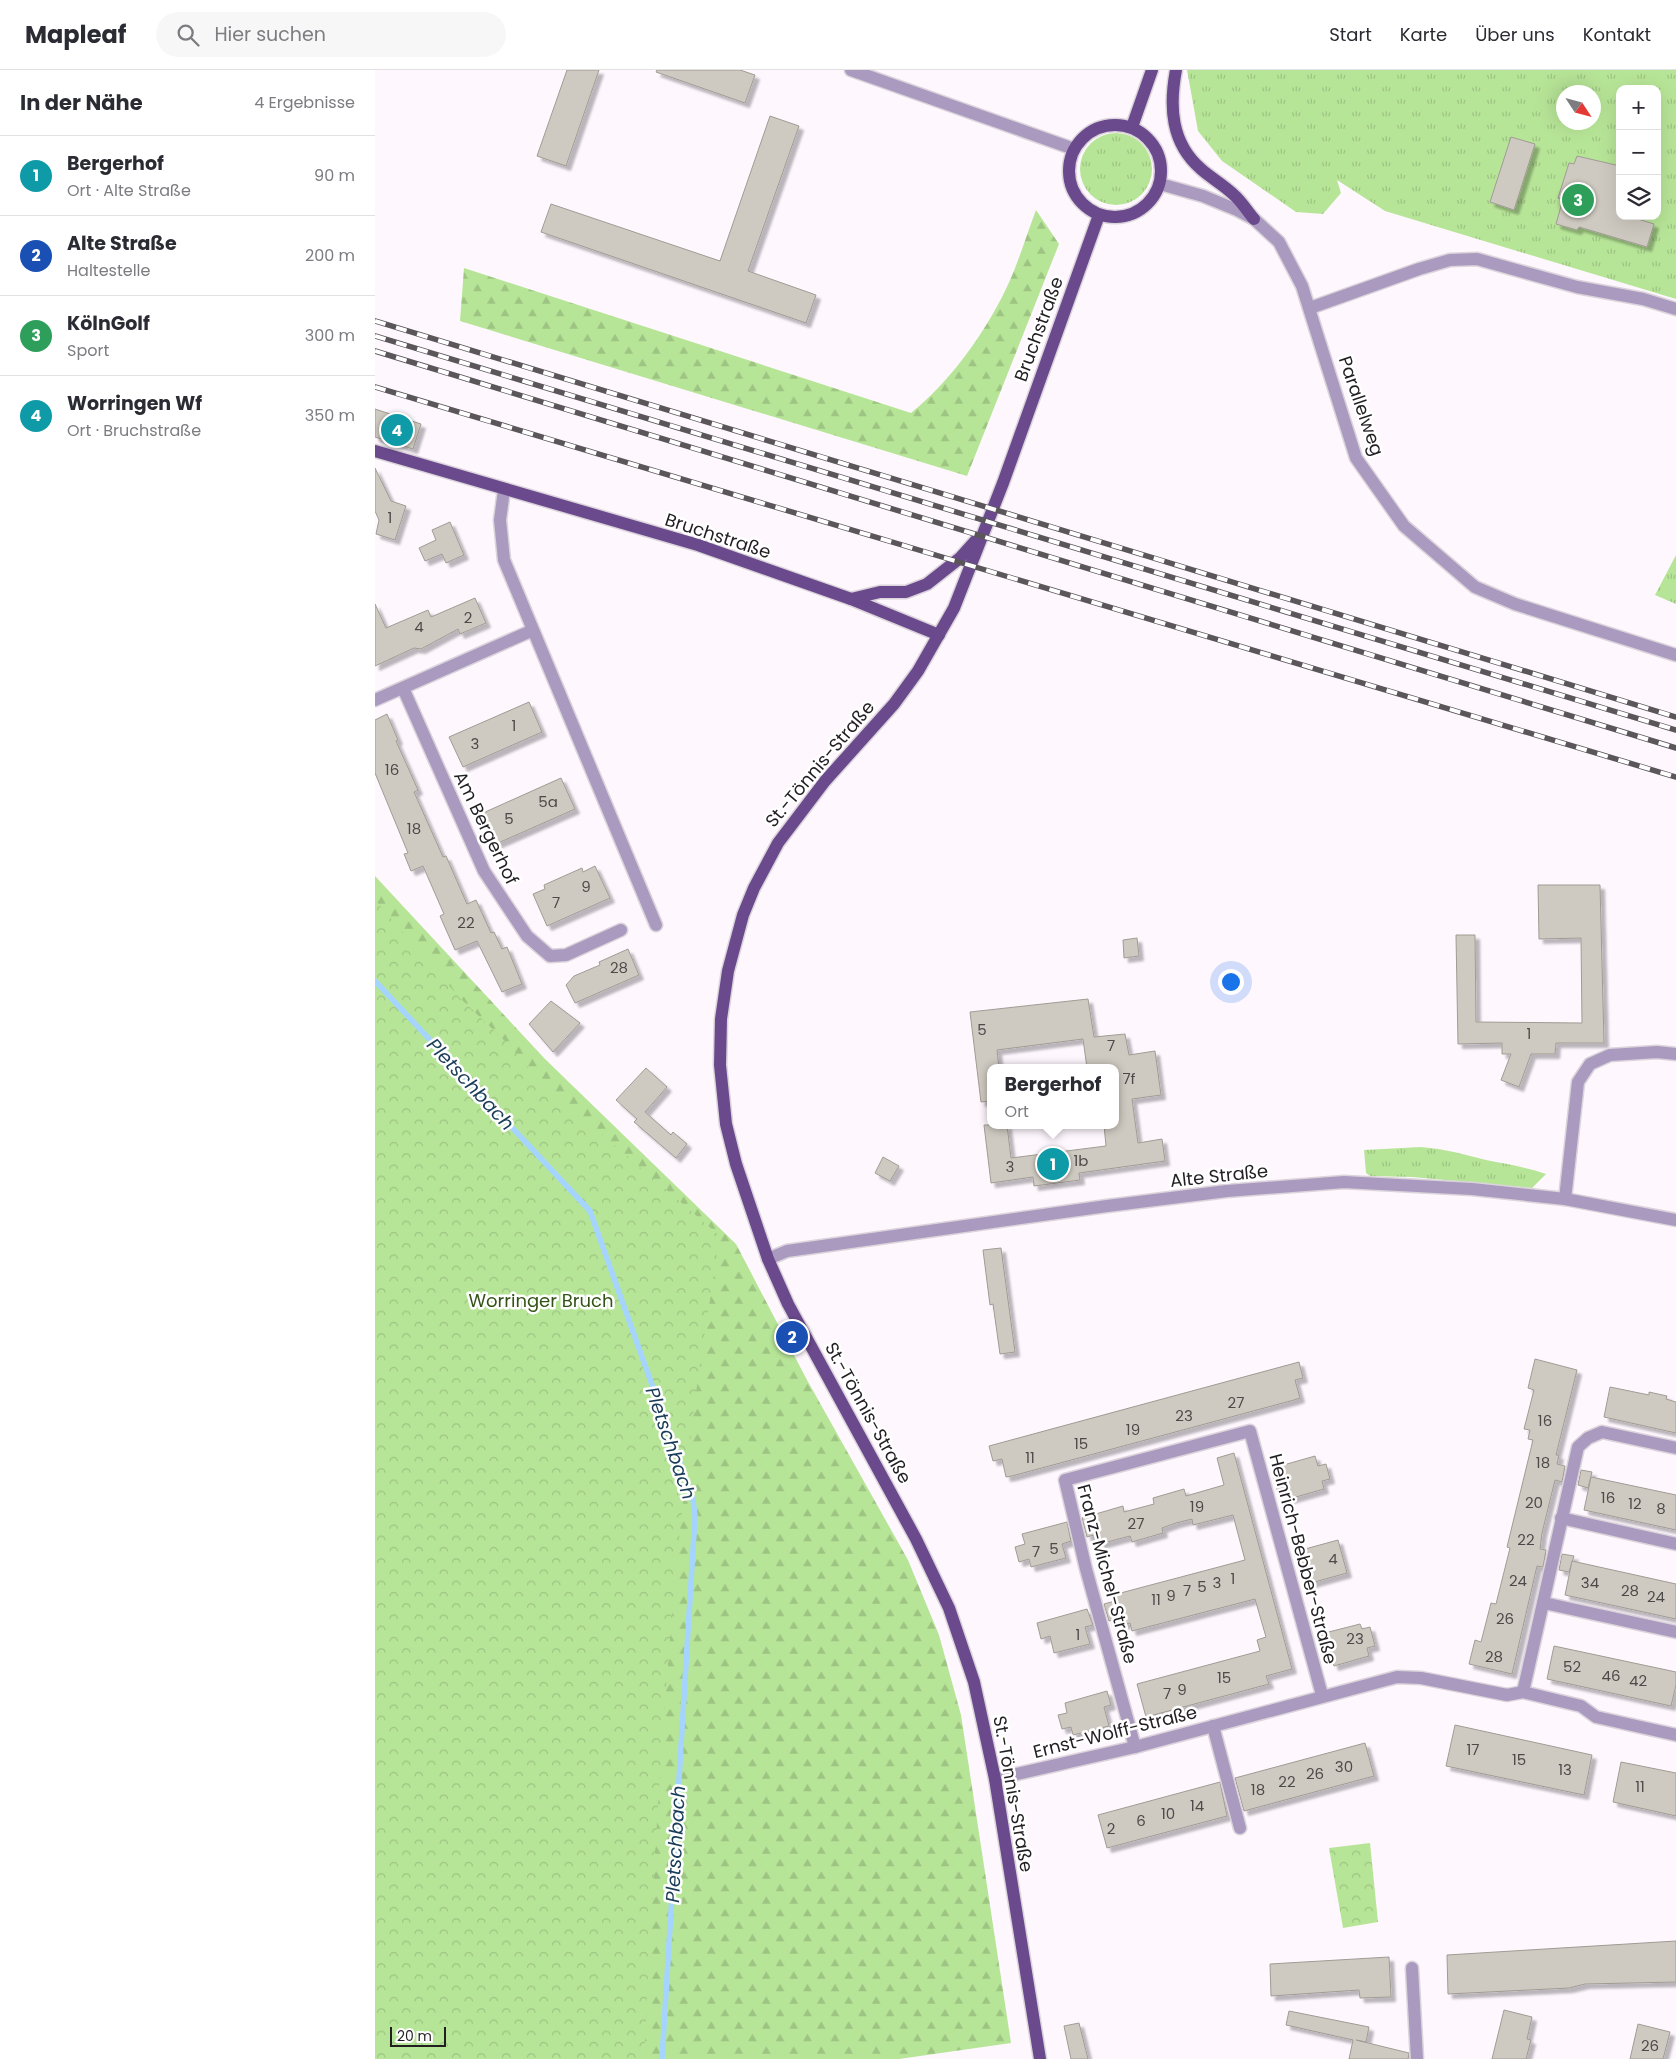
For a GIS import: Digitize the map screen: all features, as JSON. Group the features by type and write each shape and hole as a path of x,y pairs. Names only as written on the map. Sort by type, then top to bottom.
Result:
{"main road":[{"path":"1132,127 1152,70"},
{"path":"1176,70 1172,91 1173,123 1182,146 1200,168 1235,195 1253,219"},
{"path":"1116,124 1132,127 1147,136 1157,150 1162,166 1160,184 1154,198 1143,209 1129,216 1114,218 1099,215 1085,207 1075,195 1069,180 1069,164 1074,148 1085,135 1099,127 1116,124"},
{"name":"Bruchstraße","path":"984,533 1099,215"},
{"name":"Bruchstraße","path":"375,451 698,545 851,600 939,635"},
{"path":"851,600 880,592 906,592 927,584 960,558 984,533"},
{"path":"939,635 954,608 984,533"},
{"name":"St.-Tönnis-Straße","path":"939,635 918,671 893,704 825,781 778,843 753,888 736,940 721,1019 720,1064 723,1108 736,1164 768,1259 788,1304 917,1539 949,1608 974,1682 995,1779 1040,2059"}],"street":[{"path":"851,70 1074,148"},
{"name":"Parallelweg","path":"1160,184 1218,202 1253,219 1279,242 1302,286 1310,308 1356,458 1404,526 1475,587 1515,604 1676,655"},
{"path":"1310,308 1419,269 1450,260 1477,259 1577,287 1643,299 1676,309"},
{"path":"504,490 500,520 504,560 531,631 657,925"},
{"path":"375,700 531,631"},
{"name":"Am Bergerhof","path":"403,688 484,871 527,936 550,956 566,955 621,930"},
{"path":"1565,1199 1578,1082 1590,1064 1610,1055 1657,1052 1676,1054"},
{"name":"Alte Straße","path":"768,1259 787,1251 1107,1206 1227,1192 1345,1182 1462,1189 1565,1199 1676,1220"},
{"name":"Heinrich-Bebber-Straße","path":"1250,1431 1322,1695"},
{"name":"Franz-Michel-Straße","path":"1135,1747 1065,1480 1250,1431"},
{"path":"1523,1692 1578,1447 1588,1438 1602,1432 1676,1448"},
{"path":"1561,1518 1676,1544"},
{"path":"1544,1603 1676,1632"},
{"name":"Ernst-Wolff-Straße","path":"995,1779 1135,1747 1322,1695 1397,1677 1421,1678 1507,1695 1523,1692 1581,1706 1596,1717 1676,1735"},
{"name":"Ernst-Wolff-Straße","path":"1213,1726 1240,1828"},
{"path":"1412,1968 1417,2059"}],"green space":[{"path":"1187,70 1676,70 1676,299 1385,211 1337,180 1341,193 1323,214 1296,212 1222,161 1198,131"},
{"path":"1116,133 1136,139 1146,149 1152,169 1146,189 1136,199 1116,205 1096,199 1086,189 1080,169 1086,149 1096,139"},
{"path":"1036,210 1059,244 967,476 460,321 464,268 911,413 950,375 983,330 1011,277"},
{"path":"1676,555 1676,604 1655,595"},
{"name":"Worringer Bruch","path":"375,876 545,1059 736,1244 807,1380 908,1560 939,1635 961,1715 1011,2043 899,2059 588,2059 375,1036"},
{"name":"Worringer Bruch","path":"375,900 459,997 507,1043 539,1080 720,1236 696,1394 676,1577 657,1818 644,2059 375,2059"},
{"path":"1421,1147 1454,1152 1546,1174 1532,1188 1412,1177 1370,1176 1366,1173 1364,1150"},
{"path":"1370,1843 1378,1922 1343,1928 1329,1848"}],"building":[{"path":"567,70 599,70 566,166 537,156"},
{"path":"657,70 740,70 755,75 745,103 656,72"},
{"path":"770,116 799,126 748,271 816,295 806,323 541,232 551,204 720,261"},
{"path":"1511,137 1535,144 1514,210 1490,202"},
{"path":"1577,156 1616,165 1616,220 1641,220 1654,224 1647,247 1579,227 1577,230 1556,224 1563,199 1558,198 1569,163 1574,164"},
{"path":"375,409 421,424 413,449 375,437"},
{"path":"375,468 391,501 406,506 395,540 376,534 379,520 375,511"},
{"path":"450,522 464,555 446,563 442,554 425,561 419,548 436,540 432,530"},
{"path":"475,598 486,623 460,634 458,629 421,649 414,648 375,666 375,604 386,628 428,610 431,617"},
{"path":"529,702 542,732 463,767 449,737"},
{"path":"387,714 398,740 396,741 418,790 414,792 443,857 446,856 467,904 476,900 491,933 494,932 502,949 507,947 522,984 502,992 477,941 455,950 440,916 444,914 423,866 411,871 404,854 408,853 375,773 375,720"},
{"path":"561,778 575,809 496,844 483,813"},
{"path":"595,866 610,898 547,926 533,894 545,889 544,885 582,868 583,872"},
{"path":"1538,885 1600,885 1604,1043 1556,1043 1555,1054 1531,1054 1519,1087 1501,1080 1511,1054 1502,1054 1502,1043 1458,1044 1456,935 1475,935 1476,1022 1582,1023 1581,938 1539,939"},
{"path":"1137,938 1139,956 1124,958 1123,940"},
{"path":"628,949 639,975 575,1003 566,985 574,976 600,965 599,962"},
{"path":"1088,999 1094,1037 1125,1034 1129,1055 1155,1051 1161,1095 1132,1099 1138,1143 1162,1139 1165,1161 1079,1173 1080,1180 1034,1186 1033,1177 991,1183 984,1125 987,1125 987,1129 1007,1129 1011,1158 1106,1146 1104,1129 1119,1129 1119,1064 1086,1064 1083,1039 997,1050 999,1064 987,1064 987,1101 981,1102 970,1012"},
{"path":"551,1001 580,1023 553,1052 529,1024"},
{"path":"646,1068 667,1087 645,1112 671,1135 673,1132 687,1144 676,1158 634,1122 637,1119 616,1100"},
{"path":"883,1157 899,1166 890,1181 875,1173"},
{"path":"1001,1248 1015,1352 1000,1354 993,1304 990,1305 983,1250"},
{"path":"1535,1359 1577,1370 1556,1455 1559,1455 1557,1464 1565,1466 1562,1482 1555,1480 1542,1533 1540,1549 1546,1550 1543,1567 1537,1566 1512,1674 1469,1664 1475,1640 1481,1642 1491,1603 1496,1604 1510,1548 1507,1547 1533,1440 1528,1439 1530,1430 1524,1429 1534,1390 1528,1388"},
{"path":"1299,1362 1303,1378 1295,1380 1300,1398 1294,1400 1012,1476 1006,1477 1002,1459 993,1461 989,1446"},
{"path":"1610,1387 1649,1395 1649,1392 1667,1396 1666,1399 1676,1402 1676,1433 1604,1417"},
{"path":"1234,1453 1292,1669 1266,1676 1269,1684 1146,1717 1137,1684 1260,1651 1257,1640 1266,1637 1255,1599 1132,1631 1130,1623 1121,1625 1119,1618 1109,1621 1104,1604 1115,1601 1113,1595 1245,1560 1233,1515 1193,1525 1192,1519 1176,1523 1162,1528 1163,1533 1132,1542 1130,1536 1100,1544 1097,1534 1087,1537 1082,1518 1123,1506 1124,1512 1154,1504 1153,1498 1184,1489 1186,1496 1224,1485 1217,1458"},
{"path":"1315,1456 1318,1466 1326,1464 1330,1479 1322,1481 1324,1489 1289,1499 1286,1491 1278,1493 1274,1478 1282,1476 1280,1466"},
{"path":"1581,1470 1592,1472 1588,1488 1578,1485"},
{"path":"1591,1477 1676,1495 1676,1530 1584,1510"},
{"path":"1067,1522 1071,1541 1062,1544 1066,1558 1031,1567 1029,1559 1019,1562 1015,1547 1025,1544 1022,1534"},
{"path":"1338,1540 1347,1573 1311,1583 1306,1565 1298,1567 1294,1552"},
{"path":"1562,1554 1574,1556 1569,1572 1559,1570"},
{"path":"1572,1561 1676,1584 1676,1619 1565,1595"},
{"path":"1087,1609 1093,1625 1085,1627 1090,1644 1054,1653 1050,1636 1041,1639 1037,1623"},
{"path":"1360,1624 1362,1629 1370,1627 1375,1646 1367,1648 1369,1656 1334,1666 1329,1648 1321,1650 1317,1635"},
{"path":"1554,1646 1676,1672 1676,1685 1671,1706 1547,1679"},
{"path":"1107,1691 1111,1705 1104,1707 1109,1726 1073,1735 1071,1727 1062,1729 1058,1715 1067,1713 1065,1703"},
{"path":"1455,1725 1592,1755 1584,1795 1446,1766"},
{"path":"1365,1743 1374,1776 1244,1811 1235,1778"},
{"path":"1621,1762 1676,1773 1676,1816 1613,1802"},
{"path":"1220,1782 1227,1816 1107,1848 1098,1815"},
{"path":"1676,1941 1676,1982 1585,1984 1569,1988 1448,1994 1447,1955"},
{"path":"1389,1957 1391,1997 1360,1998 1359,1990 1271,1996 1270,1964"},
{"path":"1504,2010 1532,2017 1527,2039 1531,2040 1526,2059 1492,2059"},
{"path":"1289,2011 1369,2027 1366,2042 1356,2040 1409,2053 1408,2059 1349,2059 1353,2040 1286,2025"},
{"path":"1079,2023 1088,2059 1071,2059 1064,2026"},
{"path":"1638,2024 1670,2032 1663,2059 1630,2059"}],"waterway":[{"name":"Pletschbach","path":"375,981 590,1211 693,1500 695,1516 662,2059"}],"railway":[{"path":"375,321 1676,717"},
{"path":"375,336 1676,730"},
{"path":"375,351 1676,748"},
{"path":"375,387 1676,777"}],"place":[{"name":"KölnGolf","path":"1578,200"},
{"name":"Worringen Wf","path":"397,430"},
{"name":"Bergerhof","path":"1053,1164"},
{"name":"Alte Straße","path":"792,1337"}]}
